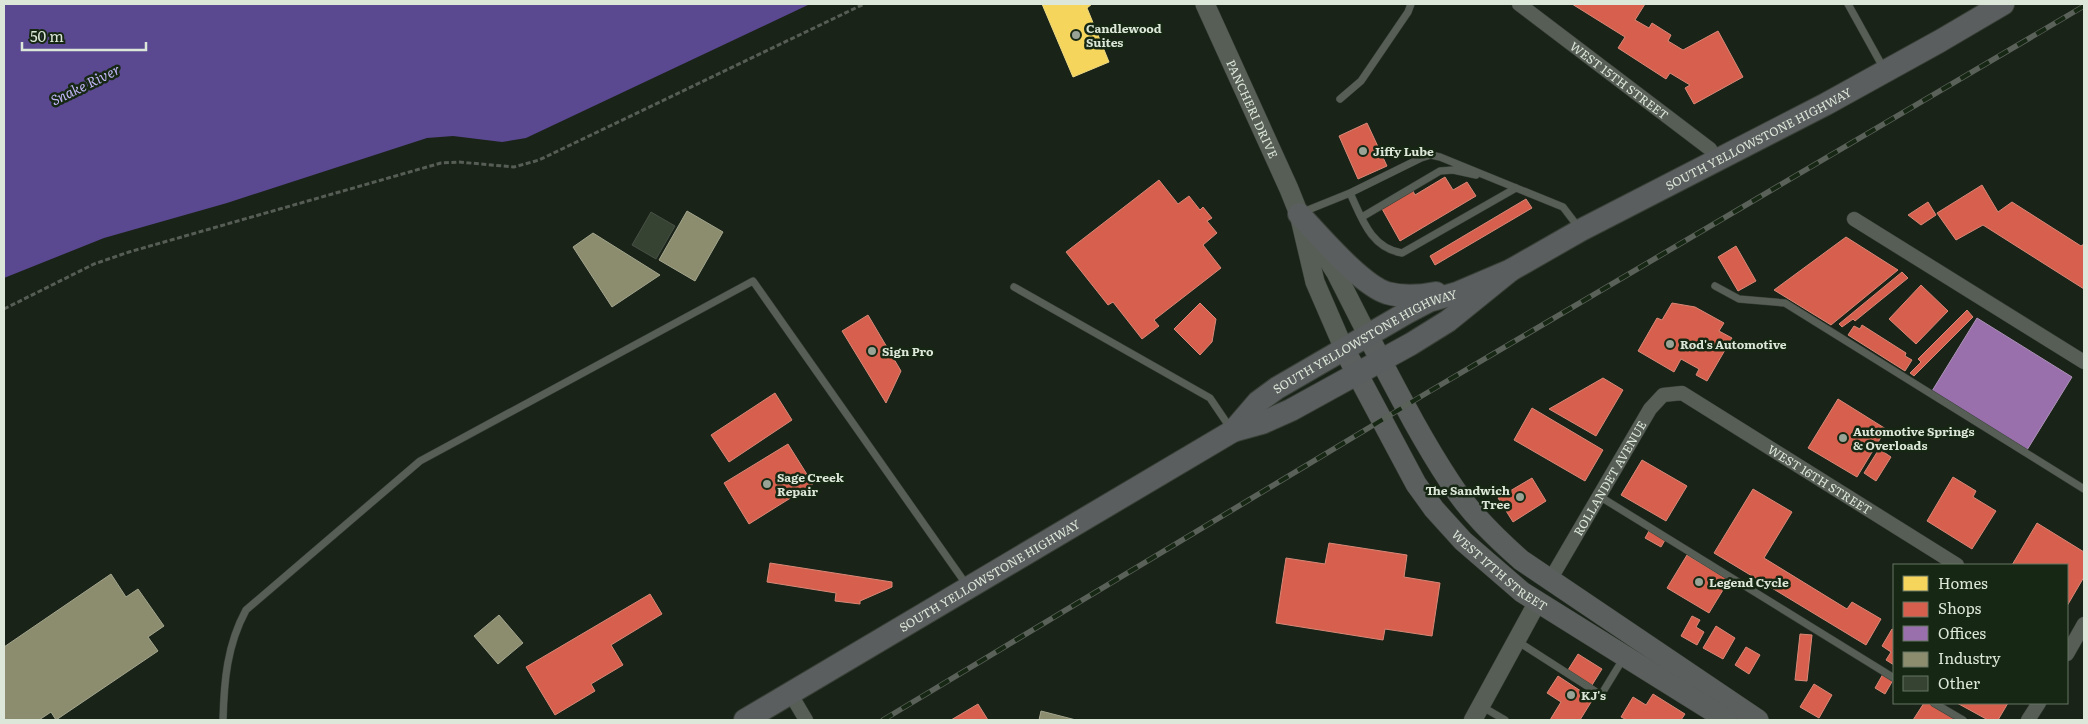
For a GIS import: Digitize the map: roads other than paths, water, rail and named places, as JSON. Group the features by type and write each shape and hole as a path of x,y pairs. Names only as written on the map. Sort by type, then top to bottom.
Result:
{"highway":[{"name":"SOUTH YELLOWSTONE HIGHWAY","path":"1233,431 1258,402 1277,388 1429,301 1457,293 1511,270 1581,230 1717,161 1886,71 2003,4"},
{"path":"1299,214 1368,282 1385,292 1406,296 1430,294 1470,285 1511,270"},
{"name":"SOUTH YELLOWSTONE HIGHWAY","path":"745,720 1233,431 1262,423 1291,410 1380,361 1448,321 1511,270"}],"main road":[{"name":"PANCHERI DRIVE","path":"1205,4 1299,214 1336,273 1380,361"},
{"name":"PANCHERI DRIVE","path":"1299,214 1316,282 1344,349"},
{"name":"WEST 17TH STREET","path":"1344,349 1416,484 1434,509 1459,537 1522,592 1728,720"},
{"name":"WEST 17TH STREET","path":"1380,361 1450,483 1492,534 1522,560 1550,580 1758,720"},
{"path":"1459,537 1484,547 1524,577 1538,581 1550,580"},
{"path":"1538,601 1544,596 1553,598 1641,650 1664,657"}],"street":[{"name":"WEST 15TH STREET","path":"1518,4 1710,148 1717,161"},
{"path":"1854,219 2084,362"},
{"name":"ROLLANDET AVENUE","path":"1550,580 1650,409 1664,395 1682,393"},
{"name":"WEST 16TH STREET","path":"1682,393 1955,564"},
{"path":"1477,713 1538,601"},
{"path":"2068,652 2084,624"},
{"path":"790,693 806,720"},
{"path":"2028,720 2037,704"}],"lane":[{"path":"1340,99 1362,81 1408,12 1411,4"},
{"path":"1848,4 1886,71"},
{"path":"1299,214 1350,193 1421,158 1431,155 1563,207 1581,230"},
{"path":"1362,217 1440,171 1453,170 1491,178"},
{"path":"1350,193 1375,241 1393,251 1402,253 1516,188"},
{"path":"223,720 224,681 236,629 246,610 420,461 753,281 968,588"},
{"path":"1014,286 1210,398 1233,431"},
{"path":"1715,286 1739,299 1785,303 2084,489"},
{"path":"1598,496 1893,677"},
{"path":"1516,641 1601,695 1625,656"},
{"path":"1936,704 1963,720"},
{"path":"1477,713 1505,720"}],"water":[{"name":"Snake River","path":"4,4 810,4 526,138 502,142 453,136 427,138 227,203 104,238 4,278"}],"railway":[{"path":"883,720 1425,394 2084,6"}],"place":[{"name":"Candlewood Suites","path":"1076,35"},
{"name":"Jiffy Lube","path":"1363,151"},
{"name":"Rod's Automotive","path":"1670,344"},
{"name":"Sign Pro","path":"872,351"},
{"name":"Automotive Springs & Overloads","path":"1843,438"},
{"name":"Sage Creek Repair","path":"767,484"},
{"name":"The Sandwich Tree","path":"1520,497"},
{"name":"Legend Cycle","path":"1699,582"},
{"name":"KJ's","path":"1571,695"}]}
